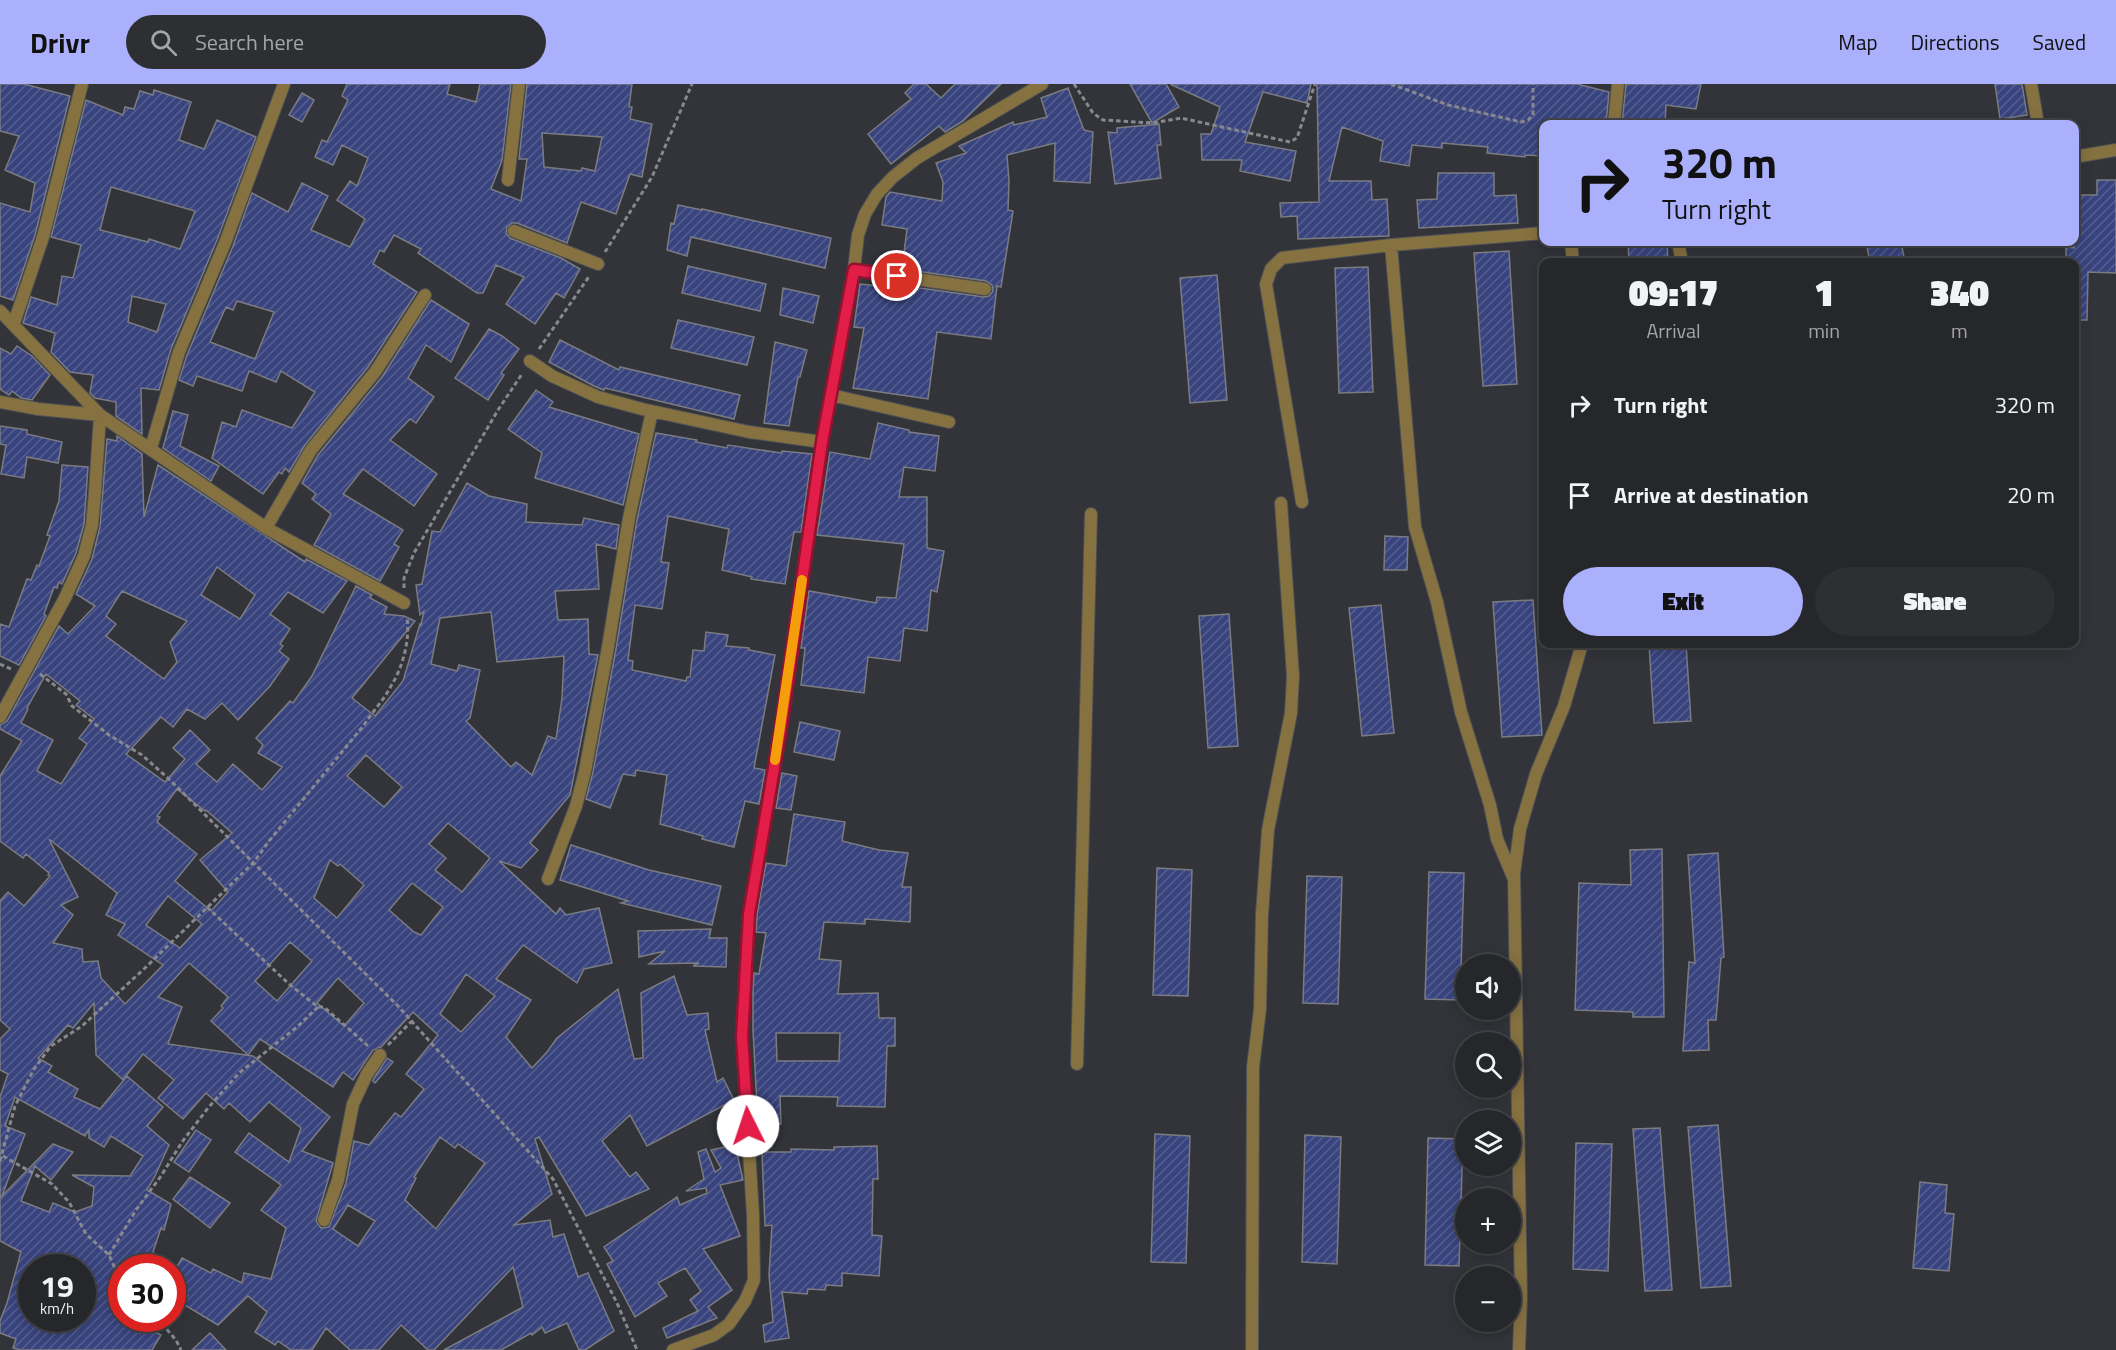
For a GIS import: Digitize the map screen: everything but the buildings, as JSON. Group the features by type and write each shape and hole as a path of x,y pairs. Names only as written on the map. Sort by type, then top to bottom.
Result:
{"street":[{"path":"14,323 43,237 82,84"},
{"path":"151,448 179,352 225,243 284,84"},
{"path":"508,180 519,84"},
{"path":"673,1350 714,1335 729,1324 745,1301 754,1280 753,1215 742,1037 749,914 781,727 822,442 854,270 858,235 865,214 877,194 917,158 1042,84"},
{"path":"1614,120 1618,84"},
{"path":"2031,84 2037,120"},
{"path":"2079,156 2116,150"},
{"path":"514,231 598,264"},
{"path":"1302,502 1266,284 1271,269 1282,258 1539,233"},
{"path":"1391,246 1415,527 1437,602 1461,712 1490,805 1497,839 1514,878"},
{"path":"854,270 985,289"},
{"path":"266,528 311,450 375,372 425,295"},
{"path":"0,311 100,415 266,528 404,603"},
{"path":"530,361 552,376 598,397 749,432 822,442"},
{"path":"831,395 950,422"},
{"path":"0,402 38,409 100,415"},
{"path":"548,879 576,806 585,771 627,529 652,411"},
{"path":"0,717 66,598 84,556 92,525 100,415"},
{"path":"1252,1350 1253,1066 1260,1009 1262,914 1268,830 1291,713 1293,676 1281,503"},
{"path":"1077,1064 1091,514"},
{"path":"1519,1350 1521,1298 1514,878 1520,829 1536,774 1564,706 1581,648"},
{"path":"324,1220 338,1180 353,1104 367,1074 380,1055"}],"path":[{"path":"0,1161 15,1106 34,1068 51,1046 81,1026 145,968 254,862 391,688 402,663 408,631 404,603 404,578 414,553 498,410 598,264 652,177 692,84"},
{"path":"1074,84 1093,113 1103,120 1153,123 1181,118 1290,142 1297,138 1315,84"},
{"path":"1391,84 1448,105 1521,122 1533,115 1533,84"},
{"path":"0,664 15,671 28,666 66,694 72,706 97,726 142,755 254,862 412,1021 553,1179 618,1304 638,1350"},
{"path":"207,907 289,984 318,1006 324,1007 355,1036 380,1055 412,1021"},
{"path":"110,1254 136,1210 208,1108 239,1073 297,1027 318,1006"},
{"path":"3,1156 52,1184 69,1202 86,1234 108,1254"},
{"path":"169,1332 181,1350"}],"slow traffic":[{"path":"775,760 802,580"}],"route":[{"path":"748,1126 742,1037 749,914 781,727 822,442 854,270 897,276"}]}
